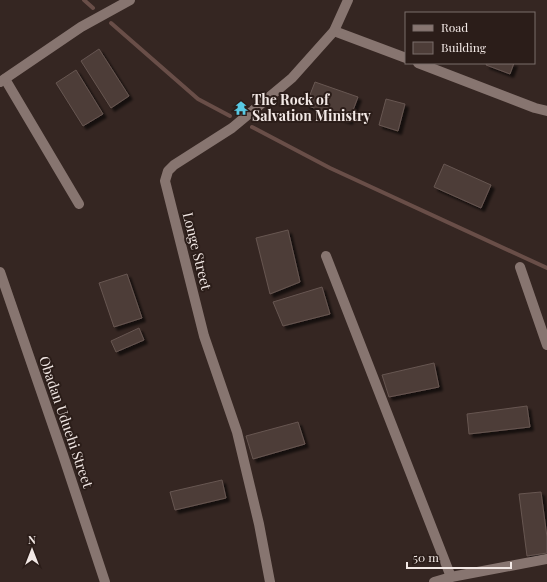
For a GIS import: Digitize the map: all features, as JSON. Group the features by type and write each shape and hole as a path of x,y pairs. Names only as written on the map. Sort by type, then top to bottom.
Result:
{"street":[{"path":"79,204 2,81 81,27 130,0"},
{"name":"Longe Street","path":"270,582 259,524 237,432 204,336 165,181 168,171 174,165 232,128 292,78 334,31 348,0"},
{"path":"334,31 405,58"},
{"path":"421,64 547,111"},
{"path":"326,256 452,577"},
{"path":"520,268 547,344"},
{"name":"Obadan Uduehi Street","path":"0,272 105,582"},
{"path":"434,582 452,577 547,559"}],"building":[{"path":"99,49 129,96 111,108 81,61"},
{"path":"486,64 514,64 510,74"},
{"path":"76,70 103,114 83,126 56,83"},
{"path":"315,82 358,97 349,121 306,105"},
{"path":"386,99 405,104 398,131 379,125"},
{"path":"444,164 491,185 481,208 434,187"},
{"path":"288,230 300,282 270,294 256,238"},
{"path":"127,274 142,318 114,327 99,283"},
{"path":"322,287 330,314 283,326 273,302"},
{"path":"139,328 144,340 116,352 111,341"},
{"path":"434,363 439,387 389,397 382,375"},
{"path":"527,406 530,427 469,434 467,414"},
{"path":"298,422 305,444 253,459 246,436"},
{"path":"222,480 226,498 175,510 170,492"},
{"path":"541,492 547,537 547,553 527,556 519,494"}],"waterway":[{"path":"84,0 93,8"},
{"path":"111,23 198,99 230,116"},
{"path":"252,127 330,168 547,268"}],"place":[{"name":"The Rock of Salvation Ministry","path":"241,108"}]}
